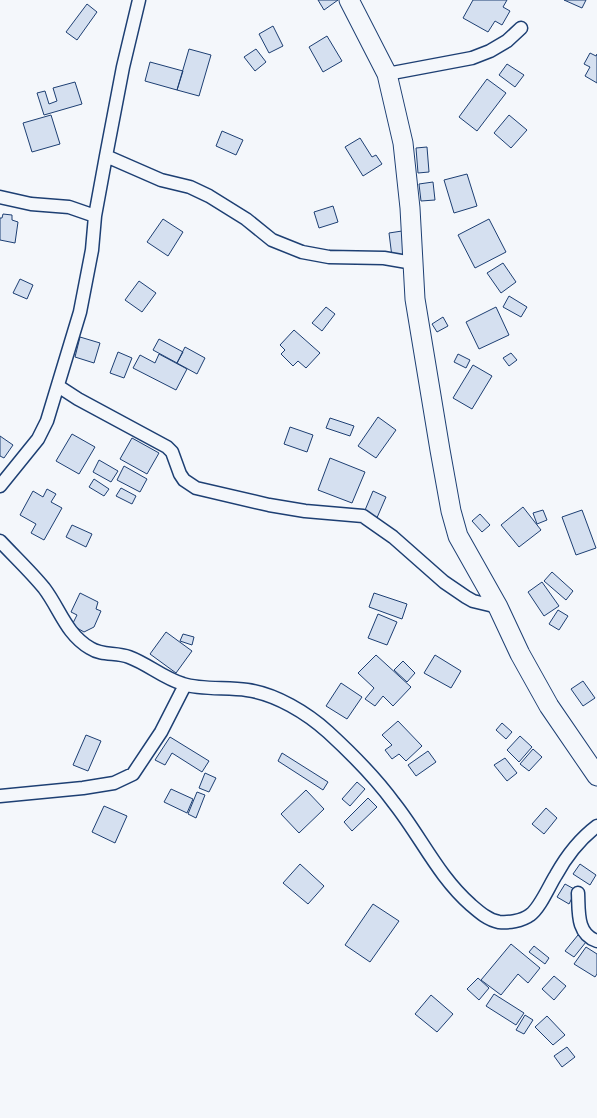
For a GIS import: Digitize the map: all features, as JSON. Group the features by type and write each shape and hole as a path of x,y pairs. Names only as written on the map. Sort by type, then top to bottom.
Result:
{"street":[{"path":"0,486 38,439 47,421 80,312 92,250 95,216 106,156 123,67 139,0"},
{"path":"349,0 387,74 403,143 415,299 451,511 458,536 498,607 520,654 549,706 597,776"},
{"path":"387,74 472,58 508,41 521,28"},
{"path":"106,156 161,180 190,187 209,196 246,219 272,240 302,252 329,257 384,258 413,263"},
{"path":"0,197 31,204 68,207 95,216"},
{"path":"58,386 78,399 167,447 172,452 184,480 196,488 269,505 305,511 363,516 393,536 444,582 466,597 473,601 498,607"},
{"path":"0,541 44,588 71,632 81,642 100,653 127,656 173,681 186,685 249,690 276,699 300,711 327,731 372,776 396,804 436,866 457,893 489,919 498,922 510,922 531,915 574,849 597,826"},
{"path":"0,796 83,788 114,782 133,774 161,732 186,685"},
{"path":"578,893 580,923 585,934 592,940 597,941"}],"building":[{"path":"318,0 338,0 324,10"},
{"path":"473,0 507,0 503,7 510,11 502,25 495,21 488,32 463,18"},
{"path":"564,0 586,0 582,8"},
{"path":"87,4 97,12 77,40 66,32"},
{"path":"273,26 283,46 269,53 259,34"},
{"path":"327,36 342,61 323,72 309,47"},
{"path":"189,49 211,55 199,96 177,90"},
{"path":"256,49 266,62 255,71 244,57"},
{"path":"590,53 596,56 597,54 597,83 585,76 590,67 584,64"},
{"path":"150,62 183,71 177,90 145,81"},
{"path":"507,64 524,75 515,87 499,75"},
{"path":"487,79 506,93 477,131 459,117"},
{"path":"75,82 82,104 44,115 37,93 45,91 49,104 57,101 53,88"},
{"path":"51,115 60,144 32,152 23,123"},
{"path":"509,115 527,130 511,148 494,133"},
{"path":"222,131 243,140 236,155 216,146"},
{"path":"360,138 372,157 376,155 382,164 363,176 345,147"},
{"path":"427,147 429,172 418,173 416,148"},
{"path":"467,174 477,206 454,213 444,180"},
{"path":"433,182 435,200 421,201 419,184"},
{"path":"333,206 338,222 319,228 314,212"},
{"path":"3,214 12,215 12,220 18,222 15,243 0,240 0,218 2,218"},
{"path":"163,219 183,232 168,256 147,242"},
{"path":"489,219 506,252 475,268 458,235"},
{"path":"402,231 406,255 392,257 389,233"},
{"path":"503,263 516,282 501,293 487,273"},
{"path":"20,279 33,285 27,299 13,293"},
{"path":"139,281 156,293 142,312 125,300"},
{"path":"509,296 527,307 521,317 503,307"},
{"path":"326,307 335,314 322,331 312,323"},
{"path":"496,307 509,335 479,349 466,322"},
{"path":"443,317 448,326 437,332 432,324"},
{"path":"294,330 320,353 306,368 298,361 293,366 281,354 285,350 280,345"},
{"path":"80,337 100,343 94,363 75,357"},
{"path":"159,339 183,352 177,363 153,350"},
{"path":"185,347 205,358 197,374 177,363"},
{"path":"118,352 132,358 124,378 110,373"},
{"path":"511,353 517,360 509,366 503,358"},
{"path":"159,354 187,369 176,390 133,368 140,355 155,363"},
{"path":"458,354 470,360 466,368 454,362"},
{"path":"473,365 492,376 472,409 453,398"},
{"path":"378,417 396,430 376,458 358,446"},
{"path":"330,418 354,426 350,436 326,428"},
{"path":"290,427 313,435 307,452 284,444"},
{"path":"72,434 95,447 79,474 56,461"},
{"path":"0,436 13,445 4,458 0,456"},
{"path":"132,438 159,453 147,474 120,459"},
{"path":"330,458 365,472 352,503 318,490"},
{"path":"99,460 118,471 111,482 93,472"},
{"path":"124,466 147,479 140,492 117,480"},
{"path":"94,479 109,489 104,496 89,487"},
{"path":"121,488 136,496 132,504 116,496"},
{"path":"47,489 56,494 51,502 62,508 44,540 31,533 36,524 20,515 33,491 43,497"},
{"path":"373,491 386,497 376,520 363,515"},
{"path":"523,507 541,530 519,547 501,525"},
{"path":"543,510 547,520 537,524 533,513"},
{"path":"582,510 596,548 576,555 562,517"},
{"path":"480,514 490,525 482,532 472,521"},
{"path":"72,525 92,534 86,547 66,537"},
{"path":"552,572 573,591 566,600 544,581"},
{"path":"542,582 559,606 544,616 528,592"},
{"path":"80,593 98,602 96,609 101,611 94,627 84,632 72,625 77,615 71,612"},
{"path":"374,593 407,604 402,619 369,607"},
{"path":"558,610 568,616 559,630 549,624"},
{"path":"378,614 397,622 387,645 368,638"},
{"path":"166,632 192,651 176,673 150,654"},
{"path":"183,634 194,637 192,645 180,641"},
{"path":"376,655 411,687 393,706 383,696 375,706 365,699 374,688 358,673"},
{"path":"435,655 461,671 451,688 424,673"},
{"path":"403,661 415,673 407,682 394,670"},
{"path":"583,681 595,698 583,706 571,689"},
{"path":"341,683 362,697 347,719 326,706"},
{"path":"398,721 422,746 406,761 399,754 392,759 385,750 392,745 382,735"},
{"path":"502,723 512,732 506,739 496,730"},
{"path":"86,735 101,741 88,771 73,765"},
{"path":"520,736 532,747 519,762 507,750"},
{"path":"170,737 209,761 202,772 172,753 165,765 155,760"},
{"path":"533,749 542,757 529,771 520,764"},
{"path":"428,751 436,762 416,776 408,765"},
{"path":"282,753 328,782 323,790 278,761"},
{"path":"505,758 517,773 507,781 494,765"},
{"path":"205,773 216,778 209,792 199,788"},
{"path":"357,782 365,789 350,806 342,799"},
{"path":"171,789 193,799 187,813 164,802"},
{"path":"306,790 324,809 299,833 281,814"},
{"path":"197,792 205,795 196,818 188,814"},
{"path":"368,798 377,807 352,831 344,822"},
{"path":"104,806 127,816 115,843 92,832"},
{"path":"546,808 557,818 544,834 532,824"},
{"path":"300,864 324,886 308,904 283,883"},
{"path":"580,864 596,875 590,885 573,874"},
{"path":"565,884 576,890 569,904 557,897"},
{"path":"373,904 399,921 370,962 345,945"},
{"path":"578,935 586,942 574,957 565,951"},
{"path":"511,944 540,968 528,983 518,974 501,995 481,980"},
{"path":"534,946 549,958 545,964 529,952"},
{"path":"586,947 597,954 597,974 595,977 574,964"},
{"path":"554,976 566,986 554,1000 542,989"},
{"path":"478,978 489,988 479,1000 467,989"},
{"path":"494,994 524,1013 516,1025 486,1006"},
{"path":"431,995 453,1014 437,1032 415,1014"},
{"path":"525,1015 533,1020 524,1034 516,1030"},
{"path":"547,1016 565,1035 553,1045 535,1027"},
{"path":"567,1047 575,1057 562,1067 554,1056"}]}
